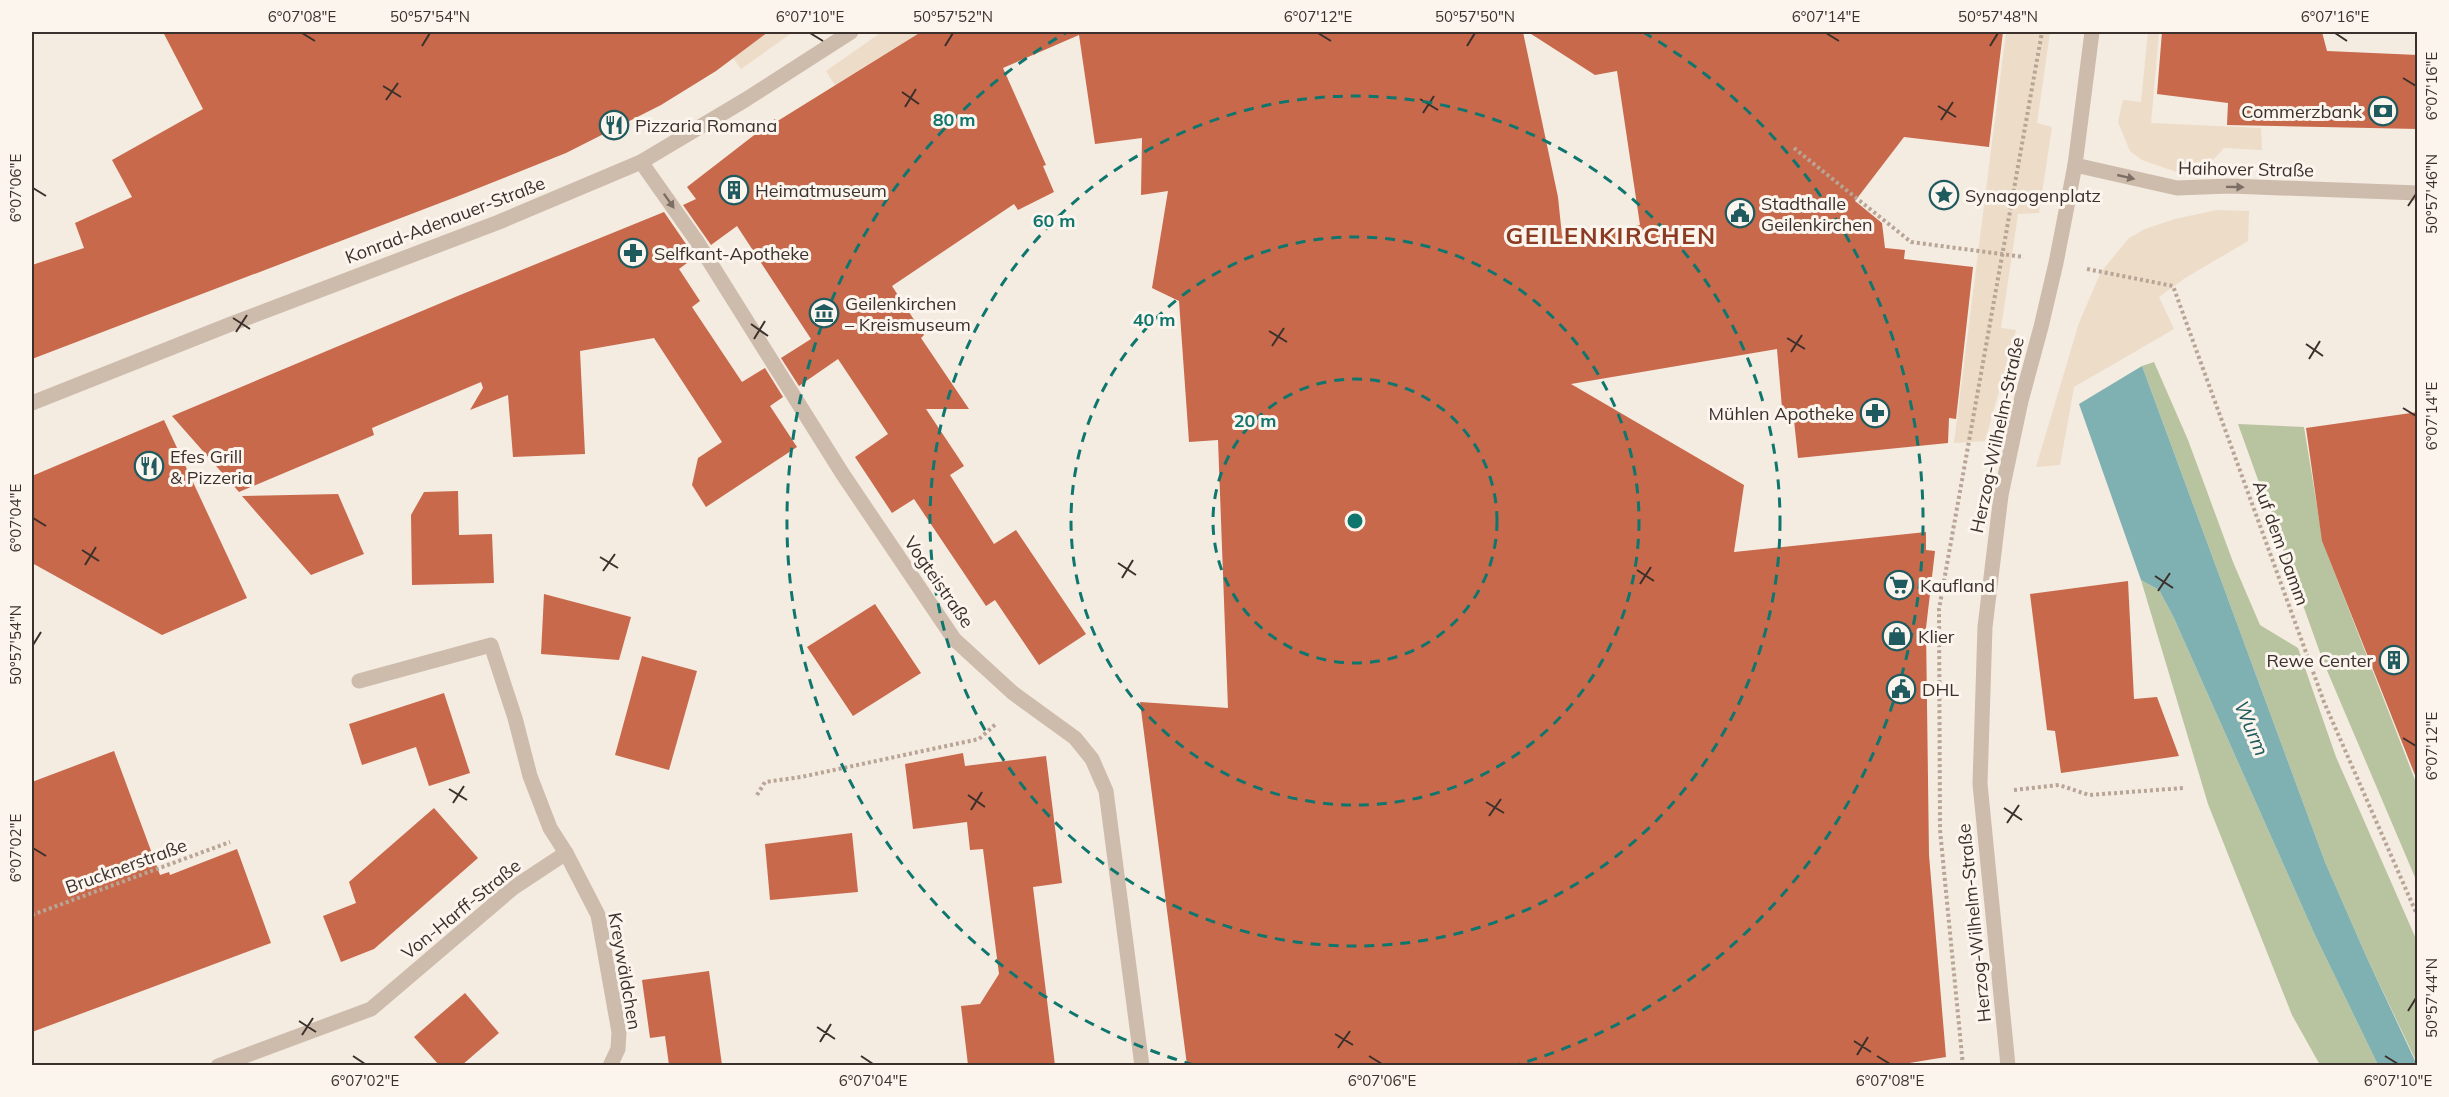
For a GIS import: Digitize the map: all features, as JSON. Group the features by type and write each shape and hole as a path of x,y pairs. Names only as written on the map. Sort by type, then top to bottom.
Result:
{"street":[{"name":"Konrad-Adenauer-Straße","path":"32,403 499,222 641,162 745,100 851,32"},
{"name":"Herzog-Wilhelm-Straße","path":"2008,1065 1980,794 1985,627 1995,531 2021,401 2056,263 2075,165 2092,32"},
{"name":"Vogteistraße","path":"641,162 696,240 842,473 954,639 1013,693 1064,728 1092,759 1106,790 1142,1065"},
{"name":"Haihover Straße","path":"2075,165 2177,188 2230,186 2418,194"},
{"path":"359,681 491,645 515,718 530,776 550,828 566,853"},
{"name":"Von-Harff-Straße","path":"218,1065 371,1009 513,888 566,853"},
{"name":"Kreywäldchen","path":"566,853 598,915 618,1032 618,1049 610,1065"}],"path":[{"path":"1794,148 1911,242 2004,253 2042,32"},
{"name":"Auf dem Damm","path":"2056,263 2173,286 2324,702 2418,917"},
{"path":"757,795 765,782 801,777 979,739"},
{"path":"1980,794 2059,785 2089,795 2183,788"},
{"name":"Brucknerstraße","path":"32,915 230,842"}],"green space":[{"path":"2154,362 2188,440 2233,562 2260,625 2298,648 2336,757 2417,941 2417,1063 2325,862 2142,366"},
{"path":"2238,424 2304,427 2323,543 2417,785 2417,882 2323,661"},
{"path":"2141,580 2159,590 2173,616 2314,933 2378,1065 2320,1065 2292,1015 2208,804"}],"shaded area":[{"path":"768,32 793,32 741,69 733,58"},
{"path":"882,32 921,32 835,85 826,71"},
{"path":"2006,32 2050,32 2037,123 2052,127 2039,213 2018,214 2001,328 2016,330 1985,441 1954,443"},
{"path":"2148,32 2159,32 2151,123 2261,128 2262,150 2224,148 2201,173 2177,172 2142,160 2130,151 2118,122 2123,100 2141,102"},
{"path":"2217,210 2249,211 2248,241 2185,278 2159,297 2174,329 2074,387 2060,465 2036,467 2079,323 2101,272 2129,238 2145,229 2175,219"}],"water":[{"name":"Wurm","path":"2142,366 2325,862 2417,1065 2378,1065 2314,933 2173,616 2159,590 2141,580 2079,404"}],"building":[{"path":"163,32 768,32 716,71 661,105 566,153 32,359 32,265 84,248 75,223 132,197 112,160 203,109"},
{"path":"921,32 1523,32 1558,197 1562,236 1640,225 1617,71 1595,75 1528,32 2003,32 1989,147 1904,137 1855,201 1882,223 1885,248 1905,250 1904,259 1973,267 1956,419 1949,418 1948,443 1798,458 1793,411 1782,408 1777,349 1571,384 1744,485 1734,552 1926,532 1926,550 1935,551 1926,628 1929,855 1946,1057 1897,1065 1187,1065 1140,702 1228,708 1218,440 1189,442 1179,301 1152,288 1168,191 1141,195 1142,138 1095,144 1079,35 1003,68 1046,165 1043,166 1054,192 1018,210 1014,204 892,286 924,335 921,338 969,409 926,409 964,466 950,475 994,544 1016,530 1086,634 1039,665 995,600 986,606 914,499 892,513 855,457 888,434 838,359 799,386 781,358 811,339 737,226 711,245 683,205 696,199 687,187 775,119 776,122"},
{"path":"2162,32 2322,32 2327,51 2418,55 2418,129 2227,125 2228,103 2157,94"},
{"path":"664,212 695,257 679,269 700,301 692,307 742,382 765,368 783,397 770,406 797,447 706,507 692,485 698,458 722,442 654,338 580,351 585,454 513,457 508,395 470,410 483,388 481,382 372,428 374,435 239,492 172,416 460,295"},
{"name":"Rewe Center","path":"2418,412 2418,775 2415,775 2322,541 2306,428"},
{"path":"164,420 247,598 162,635 32,563 32,476"},
{"path":"458,491 459,535 492,534 494,583 412,585 411,515 424,492"},
{"path":"338,494 364,554 311,575 242,496"},
{"path":"2128,581 2134,699 2157,697 2179,756 2061,773 2055,731 2047,730 2030,594"},
{"path":"544,594 631,617 619,660 541,654"},
{"path":"875,604 921,673 853,716 807,647"},
{"path":"642,656 697,671 669,770 615,755"},
{"path":"444,693 470,773 429,786 416,747 362,765 349,724"},
{"path":"114,751 160,875 169,872 170,875 237,849 271,943 32,1032 32,782"},
{"path":"963,753 965,766 1046,756 1062,883 1033,887 1055,1065 968,1065 961,1006 980,1004 999,974 983,849 970,850 967,822 913,829 905,764"},
{"path":"434,808 478,858 374,949 341,962 323,916 356,903 349,882"},
{"path":"852,833 858,892 770,900 765,844"},
{"path":"709,971 722,1065 669,1065 665,1036 650,1038 642,980"},
{"path":"465,993 499,1033 462,1065 439,1065 414,1037"}],"place":[{"name":"Commerzbank","path":"2383,111"},
{"name":"Pizzaria Romana","path":"614,125"},
{"name":"Heimatmuseum","path":"734,190"},
{"name":"Synagogenplatz","path":"1944,195"},
{"name":"Stadthalle Geilenkirchen","path":"1740,213"},
{"name":"Selfkant-Apotheke","path":"633,253"},
{"name":"Geilenkirchen – Kreismuseum","path":"824,313"},
{"name":"Mühlen Apotheke","path":"1875,413"},
{"name":"Efes Grill & Pizzeria","path":"149,466"},
{"name":"Kaufland","path":"1899,585"},
{"name":"Klier","path":"1897,636"},
{"name":"Rewe Center","path":"2394,660"},
{"name":"DHL","path":"1901,689"}],"district":[{"name":"GEILENKIRCHEN","path":"1611,235"}]}
